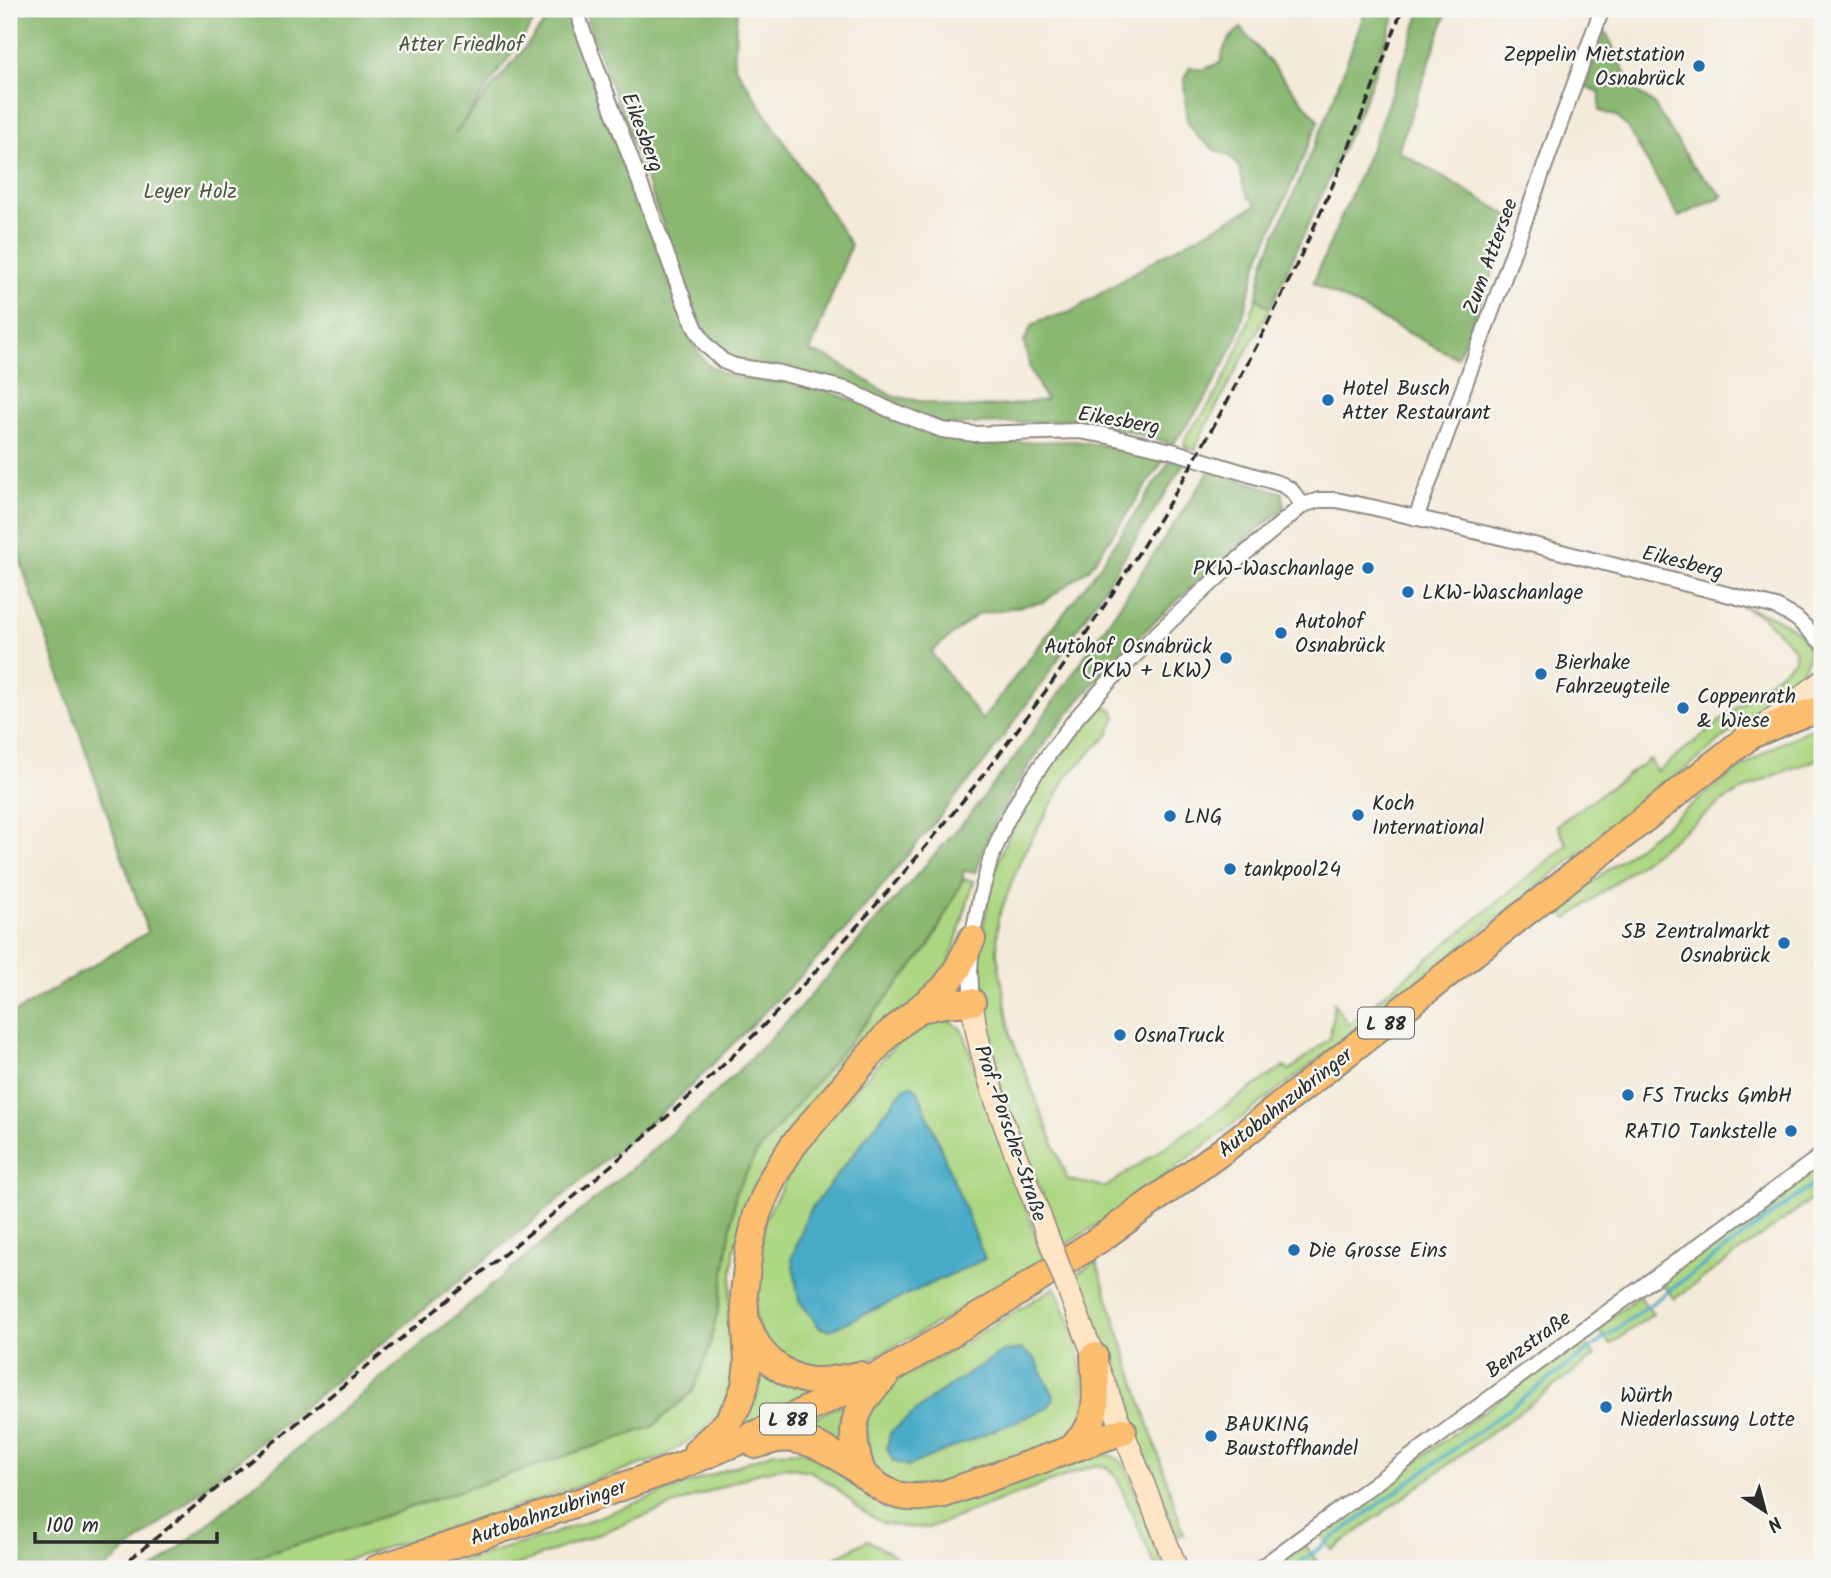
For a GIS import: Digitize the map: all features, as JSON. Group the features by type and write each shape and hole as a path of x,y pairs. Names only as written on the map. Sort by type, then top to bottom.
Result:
{"highway":[{"path":"1751,734 1800,715 1822,710"},
{"name":"Autobahnzubringer","path":"895,1367 1011,1297 1103,1237 1225,1149 1751,734"},
{"path":"680,1466 727,1423 745,1386 748,1363 744,1294 749,1249 757,1214 773,1177 794,1144 887,1035 943,988 957,970 972,939"},
{"path":"918,1009 972,1002"},
{"path":"747,1322 759,1348 773,1364 811,1381 833,1380 895,1367"},
{"path":"1072,1448 1087,1430 1093,1416 1094,1356"},
{"path":"863,1475 856,1453 854,1434 857,1413 870,1392 895,1367"},
{"name":"L 88","path":"680,1466 763,1431 895,1367"},
{"path":"680,1466 772,1440 792,1438 834,1454 893,1494 917,1499 944,1494 1123,1430"},
{"name":"Autobahnzubringer","path":"376,1569 512,1526 680,1466"}],"street":[{"name":"Eikesberg","path":"578,9 580,23 686,306 706,345 723,361 734,366 780,373 849,390 942,430 975,434 1080,431 1172,451 1280,484 1291,490 1303,505 1319,500 1336,500 1543,547 1776,607 1797,618 1822,643"},
{"name":"Zum Attersee","path":"1416,518 1602,9"},
{"name":"Prof.-Porsche-Straße","path":"1177,1569 986,1074 974,1024 970,971 972,939 990,861 1004,824 1049,754 1091,701 1150,640 1229,567 1303,505"},
{"name":"Autobahnzubringer","path":"1751,734 1822,681"},
{"name":"Benzstraße","path":"1259,1569 1822,1155"}],"green space":[{"path":"9,9 543,9 455,133 556,9 572,9 575,36 695,348 708,365 728,376 764,382 799,381 942,436 985,443 1075,441 1167,455 1090,568 1044,602 978,614 931,652 982,720 1097,570 1172,458 1185,463 1047,676 988,758 843,933 682,1095 533,1221 104,1569 9,1569 9,1016 148,932 9,528"},
{"path":"586,9 737,9 734,65 851,245 810,352 830,358 892,396 961,408 1046,400 1030,369 1024,342 1031,327 1041,320 1070,312 1163,255 1257,205 1249,198 1243,185 1240,168 1228,155 1215,150 1198,137 1187,121 1184,79 1190,67 1203,70 1221,62 1227,43 1241,28 1319,121 1258,261 1237,338 1208,395 1173,444 1096,422 1072,419 941,425 801,375 732,358 714,344 699,322 588,23"},
{"path":"1366,9 1397,9 1366,97 1270,308 1257,297 1264,262 1326,119"},
{"path":"1422,9 1448,9 1398,151 1515,219 1457,358 1313,283 1374,141"},
{"path":"1605,30 1632,88 1653,103 1692,165 1723,196 1679,217 1627,127 1616,116 1599,111 1600,92 1585,87"},
{"path":"1257,297 1270,308 1195,451 1184,446 1186,436 1204,413 1228,371"},
{"path":"1210,470 1283,493 1284,508 1149,627 1064,719 1027,768 998,819 976,872 963,871 963,879 929,947 756,1154 736,1192 720,1301 709,1349 693,1391 652,1427 309,1541 216,1569 154,1569 639,1162 721,1088 797,1011 967,818 1015,757"},
{"path":"1741,606 1786,624 1804,640 1808,650 1807,661 1798,675 1707,752 1323,1056 1121,1209 1064,1246 993,1064 981,997 981,947 995,872 1014,825 1053,762 1101,705 1113,710 1116,717 1109,734 1068,775 1022,856 998,919 997,954 1011,1036 1068,1180 1106,1187 1283,1067 1290,1070 1330,1038 1334,1003 1348,1024 1567,845 1557,825 1650,759 1657,772 1795,660 1795,649 1763,617"},
{"path":"1822,725 1822,758 1771,776 1723,801 1567,919 1559,908 1729,776 1771,748"},
{"path":"963,879 974,881 948,967 746,1210 734,1250 730,1299 736,1365 734,1385 717,1416 699,1434 663,1457 502,1512 317,1569 216,1569 309,1541 652,1427 693,1391 709,1349 720,1301 736,1192 756,1154 929,947"},
{"path":"939,1020 950,1021 960,1028 965,1036 977,1076 1044,1258 938,1323 854,1368 831,1374 776,1359 756,1324 754,1294 765,1219 803,1147 904,1035 920,1025"},
{"path":"1822,1161 1822,1192 1674,1299 1660,1280"},
{"path":"1096,1261 1184,1534 1178,1536 1122,1402 1076,1275"},
{"path":"1055,1287 1077,1340 1087,1408 1080,1427 1062,1442 942,1486 896,1486 869,1468 865,1416 875,1397 899,1379 961,1345"},
{"path":"1639,1296 1653,1314 1610,1345 1600,1331 1601,1325"},
{"path":"1581,1339 1595,1356 1332,1550 1319,1533"},
{"path":"758,1360 822,1389 727,1434"},
{"path":"860,1395 849,1456 791,1429"},
{"path":"809,1451 869,1493 1032,1472 1094,1456 1110,1455 1120,1460 1127,1471 1164,1569 1156,1569 1116,1476 1108,1468 1095,1465 928,1528 883,1523 865,1513 836,1488 810,1471 786,1467 760,1472 506,1569 431,1569 544,1537 774,1452"},
{"path":"868,1540 916,1569 816,1569"},
{"path":"1305,1545 1317,1561 1306,1569 1272,1569"}],"water":[{"path":"911,1085 918,1091 985,1259 830,1330 820,1328 799,1300 792,1258 808,1213 904,1088"},
{"path":"1021,1349 1035,1359 1054,1396 1048,1408 908,1466 893,1461 887,1448 890,1433 935,1395 1004,1351"}],"waterway":[{"path":"1291,1569 1822,1178"}],"railway":[{"path":"118,1569 540,1225 677,1108 743,1046 850,934 951,816 1044,693 1131,565 1210,432 1282,295 1346,154 1402,9"}],"place":[{"name":"Zeppelin Mietstation Osnabrück","path":"1699,66"},
{"name":"Hotel Busch Atter Restaurant","path":"1328,400"},
{"name":"PKW-Waschanlage","path":"1368,568"},
{"name":"LKW-Waschanlage","path":"1408,592"},
{"name":"Autohof Osnabrück","path":"1281,633"},
{"name":"Autohof Osnabrück (PKW + LKW)","path":"1226,658"},
{"name":"Bierhake Fahrzeugteile","path":"1541,674"},
{"name":"Coppenrath & Wiese","path":"1683,708"},
{"name":"Koch International","path":"1358,815"},
{"name":"LNG","path":"1170,816"},
{"name":"tankpool24","path":"1230,869"},
{"name":"SB Zentralmarkt Osnabrück","path":"1784,943"},
{"name":"OsnaTruck","path":"1120,1035"},
{"name":"FS Trucks GmbH","path":"1628,1095"},
{"name":"RATIO Tankstelle","path":"1791,1131"},
{"name":"Die Grosse Eins","path":"1294,1250"},
{"name":"Würth Niederlassung Lotte","path":"1606,1407"},
{"name":"BAUKING Baustoffhandel","path":"1211,1436"}],"park label":[{"name":"Atter Friedhof","path":"461,44"},
{"name":"Leyer Holz","path":"190,191"}]}
